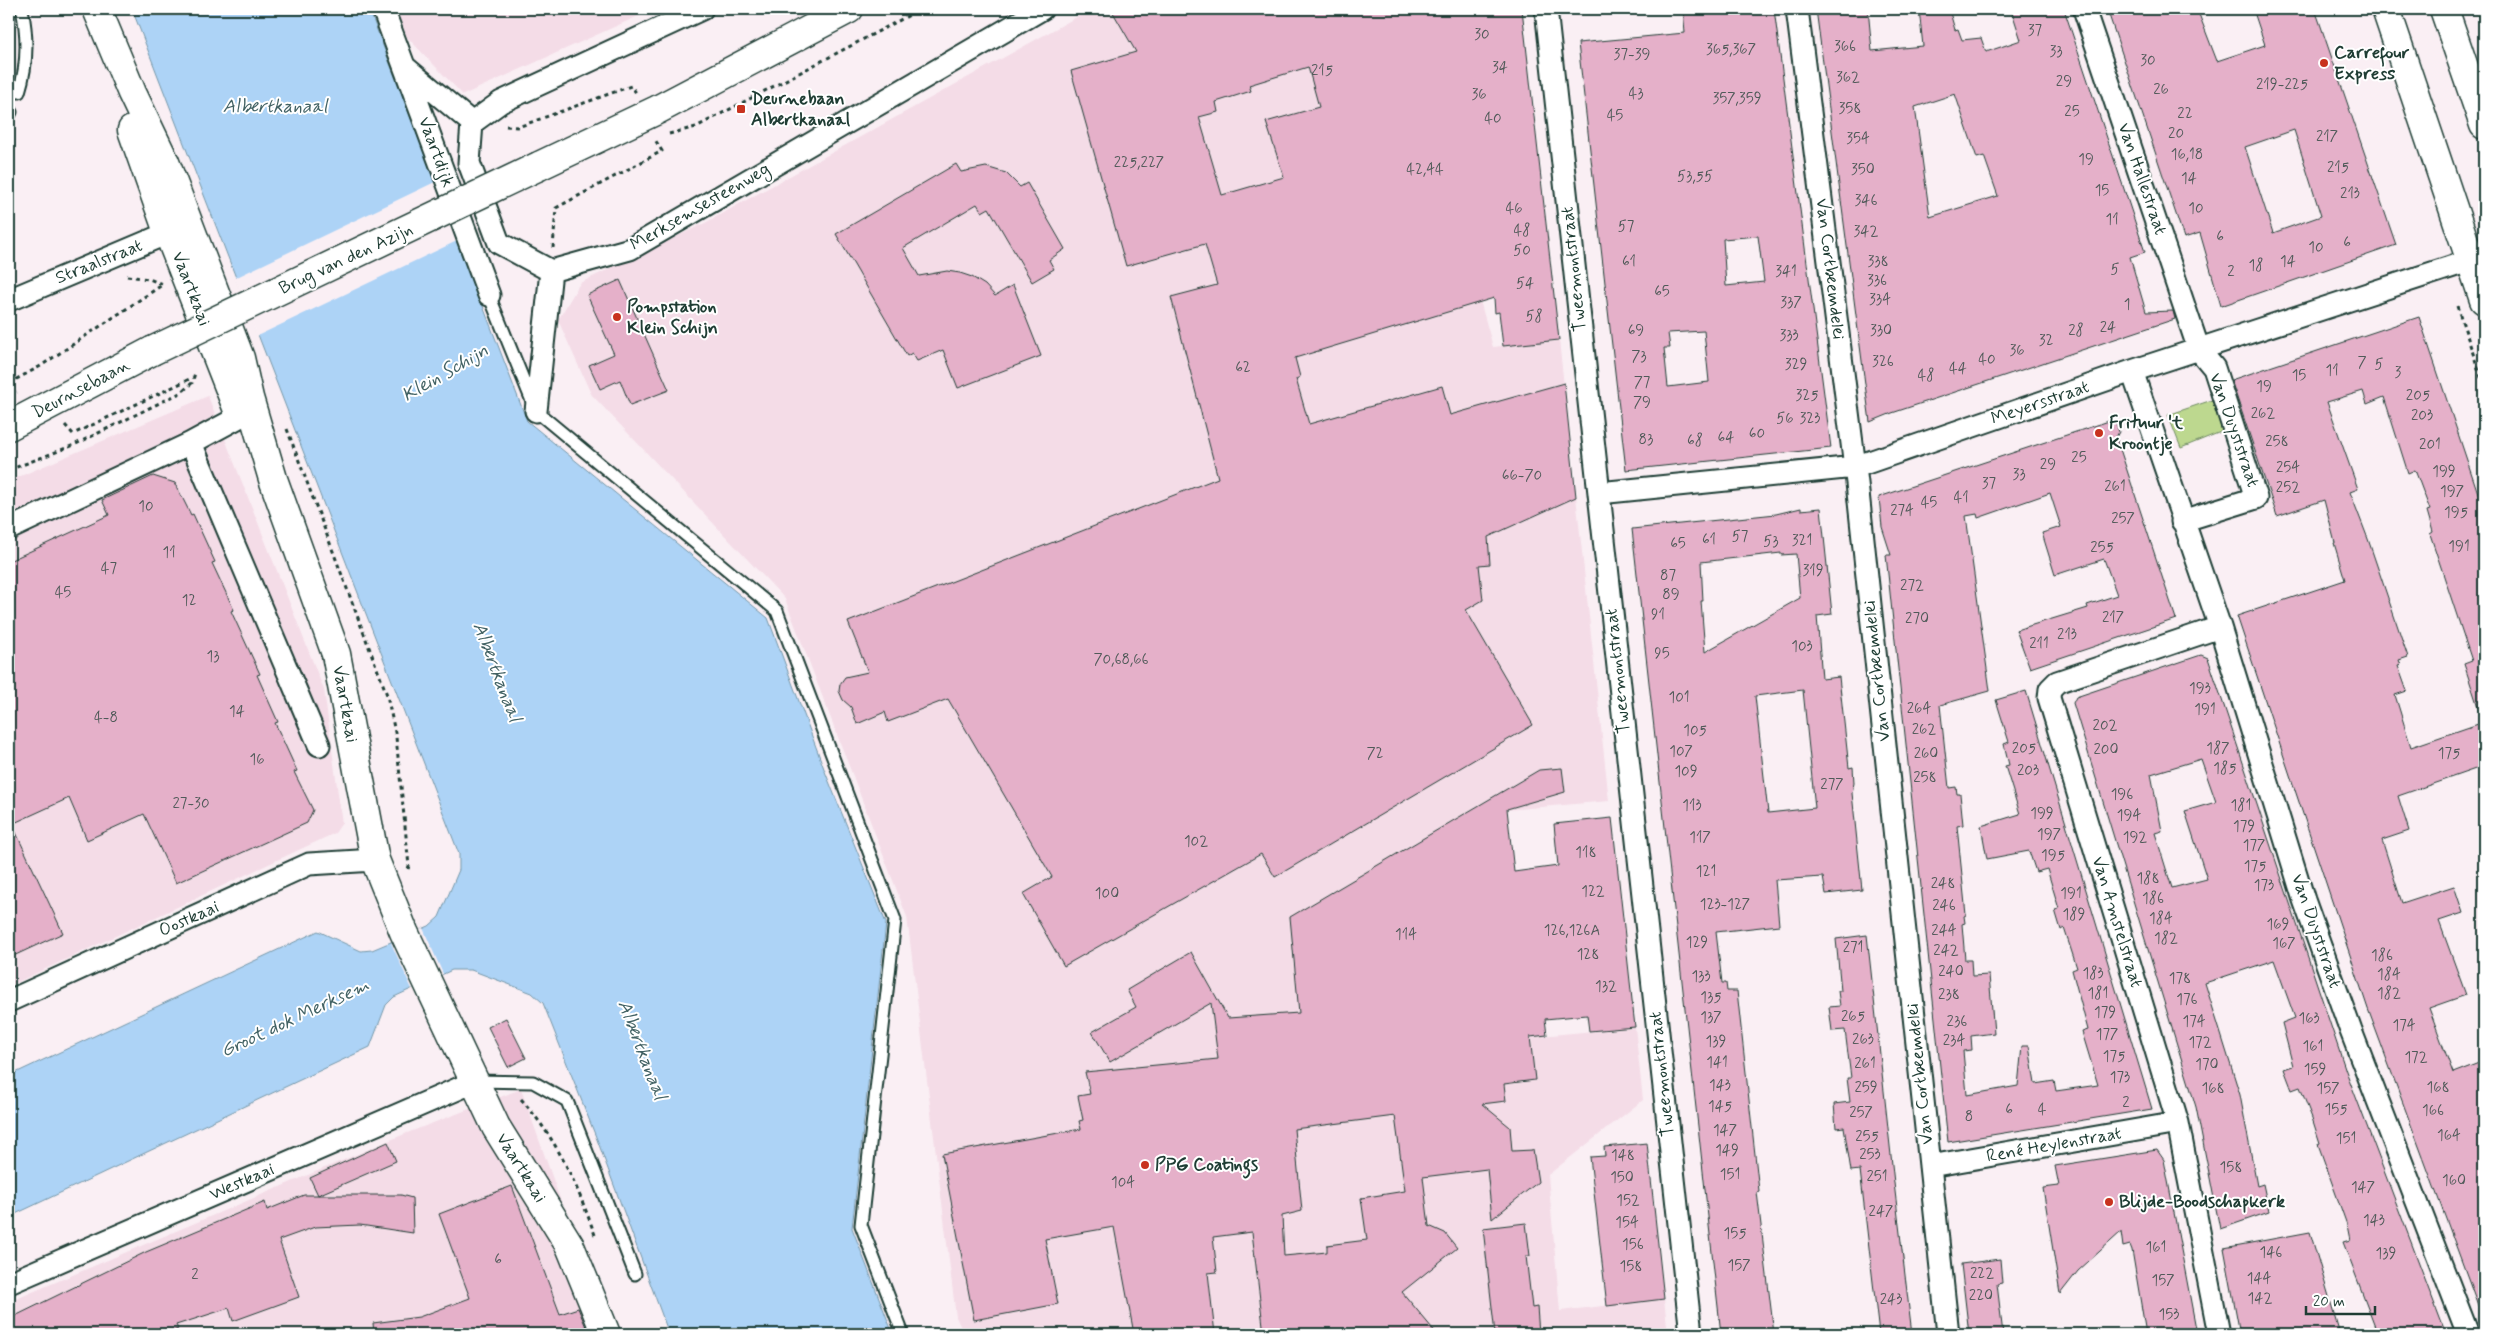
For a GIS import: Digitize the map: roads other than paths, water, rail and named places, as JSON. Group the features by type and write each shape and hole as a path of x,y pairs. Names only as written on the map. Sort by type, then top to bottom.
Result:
{"street":[{"name":"Vaartkaai","path":"97,9 132,93 131,127 240,358 248,398 273,479 336,654 375,860 404,932 476,1081 496,1127 570,1246 606,1334"},
{"name":"Vaartdijk","path":"383,9 489,296"},
{"path":"536,411 551,272 499,243 469,164 472,123 501,102 702,9"},
{"name":"Brug van den Azijn","path":"152,351 666,105 849,9"},
{"name":"Merksemsesteenweg","path":"551,272 630,249 1042,9"},
{"name":"Tweemontstraat","path":"1546,9 1691,1334"},
{"name":"Van Cortbeemdelei","path":"1797,9 1855,466 1948,1334"},
{"name":"Van Hallestraat","path":"2084,9 2199,350"},
{"path":"2386,9 2478,258 2484,300"},
{"path":"2444,9 2484,125"},
{"path":"405,67 472,123"},
{"name":"Vaartkaai","path":"179,228 241,416 273,479"},
{"name":"Straalstraat","path":"9,300 179,228"},
{"name":"Meyersstraat","path":"1599,493 1855,466 2132,371 2478,258"},
{"name":"Van Duyststraat","path":"2182,521 2256,498 2214,368 2199,350"},
{"name":"Deurnsebaan","path":"9,426 152,351"},
{"name":"Van Duyststraat","path":"2132,371 2220,627 2304,900 2351,1031 2468,1334"},
{"path":"9,529 191,443 241,416"},
{"path":"191,443 319,745"},
{"name":"Van Amstelstraat","path":"2219,1334 2178,1123 2049,698 2050,689 2057,682 2220,627"},
{"name":"Oostkaai","path":"9,1001 309,864 375,860"},
{"name":"Westkaai","path":"9,1283 476,1081"},
{"name":"René Heylenstraat","path":"1930,1166 2178,1123"}],"lane":[{"path":"19,92 25,74 27,46 22,9"},
{"path":"489,296 536,411 777,610 895,920 862,1225 903,1334"},
{"path":"476,1081 534,1082 567,1101 635,1274"}],"water":[{"path":"132,9 369,9 527,421 768,618 826,774 886,923 852,1228 893,1334 669,1334 598,1142 543,1003 532,993 471,970 452,970 394,997 386,1005 370,1047 9,1217 9,1076 318,931 361,951 372,950 429,926 439,917 459,870 459,854"}],"place":[{"name":"Carrefour Express","path":"2324,63"},
{"name":"Deurnebaan Albertkanaal","path":"741,109"},
{"name":"Pompstation Klein Schijn","path":"617,317"},
{"name":"Frituur 't Kroontje","path":"2099,433"},
{"name":"PPG Coatings","path":"1145,1165"},
{"name":"Blijde-Boodschapkerk","path":"2109,1202"}],"water label":[{"name":"Albertkanaal","path":"275,106"},
{"name":"Klein Schijn","path":"445,373"},
{"name":"Albertkanaal","path":"497,672"},
{"name":"Groot dok Merksem","path":"295,1018"},
{"name":"Albertkanaal","path":"642,1050"}]}
